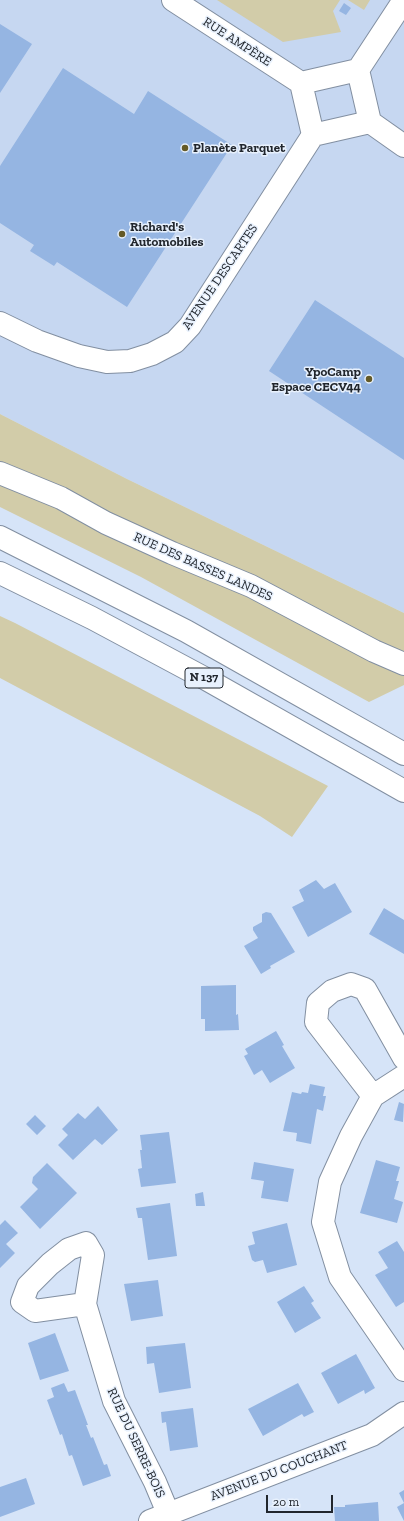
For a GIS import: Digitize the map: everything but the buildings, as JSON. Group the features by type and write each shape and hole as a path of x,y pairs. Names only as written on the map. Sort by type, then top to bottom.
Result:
{"main road":[{"name":"RUE AMPÈRE","path":"173,0 301,83"},
{"path":"370,122 313,135 301,83 358,70 404,0"},
{"path":"358,70 370,122 404,146"},
{"name":"AVENUE DESCARTES","path":"0,322 37,341 79,356 107,362 130,361 152,354 175,342 190,326 313,135"},
{"path":"0,469 22,482"},
{"name":"RUE DES BASSES LANDES","path":"0,473 61,498 106,523 172,553 251,586 374,651 404,664"},
{"name":"N 137","path":"0,537 186,631 404,754"},
{"name":"N 137","path":"0,573 98,622 206,679 404,791"},
{"path":"373,1096 316,1022 318,1003 332,991 351,984 365,989 404,1058"},
{"path":"404,1076 373,1096 350,1136 330,1182 324,1222 340,1277 404,1370"},
{"name":"RUE DU SERRE-BOIS","path":"85,1304 114,1401 155,1482 159,1517"},
{"name":"AVENUE DU COUCHANT","path":"159,1517 325,1455 372,1435 404,1413"}],"shaded area":[{"path":"0,0 404,0 404,613 127,479 0,414"},
{"path":"217,0 340,0 333,11 341,32 283,42"},
{"path":"348,0 370,0 364,10"},
{"path":"0,414 127,479 404,613 404,685 369,702 141,577 0,507"},
{"path":"0,616 328,786 292,837 260,816 0,678"}],"place":[{"name":"Planète Parquet","path":"185,148"},
{"name":"Richard's Automobiles","path":"122,234"},
{"name":"YpoCamp Espace CECV44","path":"369,379"}]}
